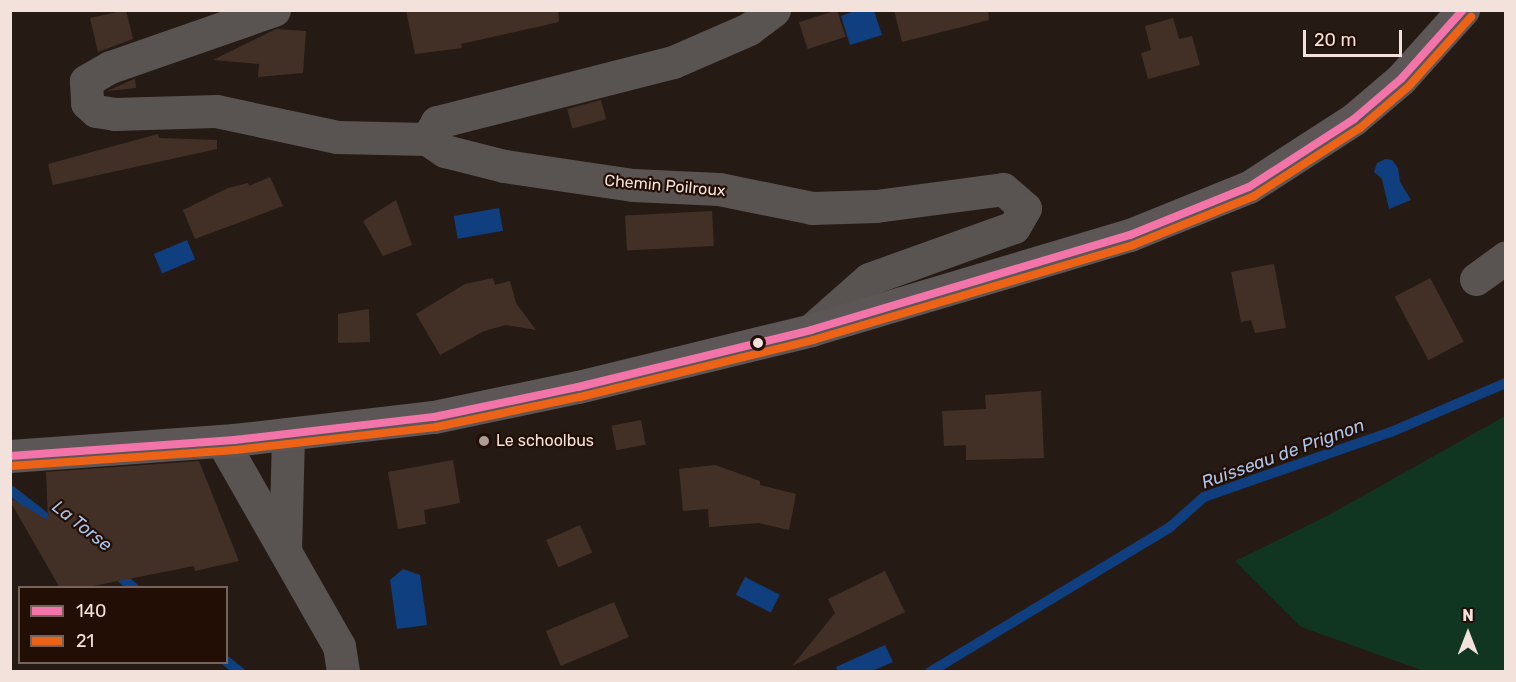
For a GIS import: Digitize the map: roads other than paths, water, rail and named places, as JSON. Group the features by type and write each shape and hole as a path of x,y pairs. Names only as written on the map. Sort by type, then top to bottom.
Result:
{"main road":[{"path":"10,456 228,441 434,417 578,387 811,330 1130,235 1249,187 1354,119 1401,79 1463,10"}],"street":[{"path":"274,10 110,67 86,81 87,103 96,111 114,114 216,111 337,137 427,139 437,122 673,62 749,29 774,10"},
{"name":"Chemin Poilroux","path":"427,139 445,151 504,166 633,184 719,189 812,208 876,206 1003,189 1025,208 1014,227 869,279 811,330"},
{"path":"1476,279 1506,257"},
{"path":"285,553 288,434"},
{"path":"228,441 285,553 339,646 343,672"}],"water":[{"path":"857,10 874,11 882,35 850,45 841,16"},
{"path":"1385,159 1392,160 1398,168 1400,182 1411,200 1389,209 1382,179 1374,172 1377,163"},
{"path":"499,208 503,231 458,239 454,216"},
{"path":"187,240 195,259 162,273 154,254"},
{"path":"403,569 420,575 427,625 397,629 390,580"},
{"path":"745,577 780,595 771,613 736,595"},
{"path":"885,645 893,662 872,671 838,671 836,667"}],"waterway":[{"name":"Ruisseau de Prignon","path":"930,672 1169,528 1204,497 1391,432 1506,383"},
{"name":"La Torse","path":"10,490 59,528"},
{"name":"La Torse","path":"113,571 132,586"},
{"name":"La Torse","path":"228,663 240,672"}],"place":[{"name":"Le schoolbus","path":"484,441"}]}
